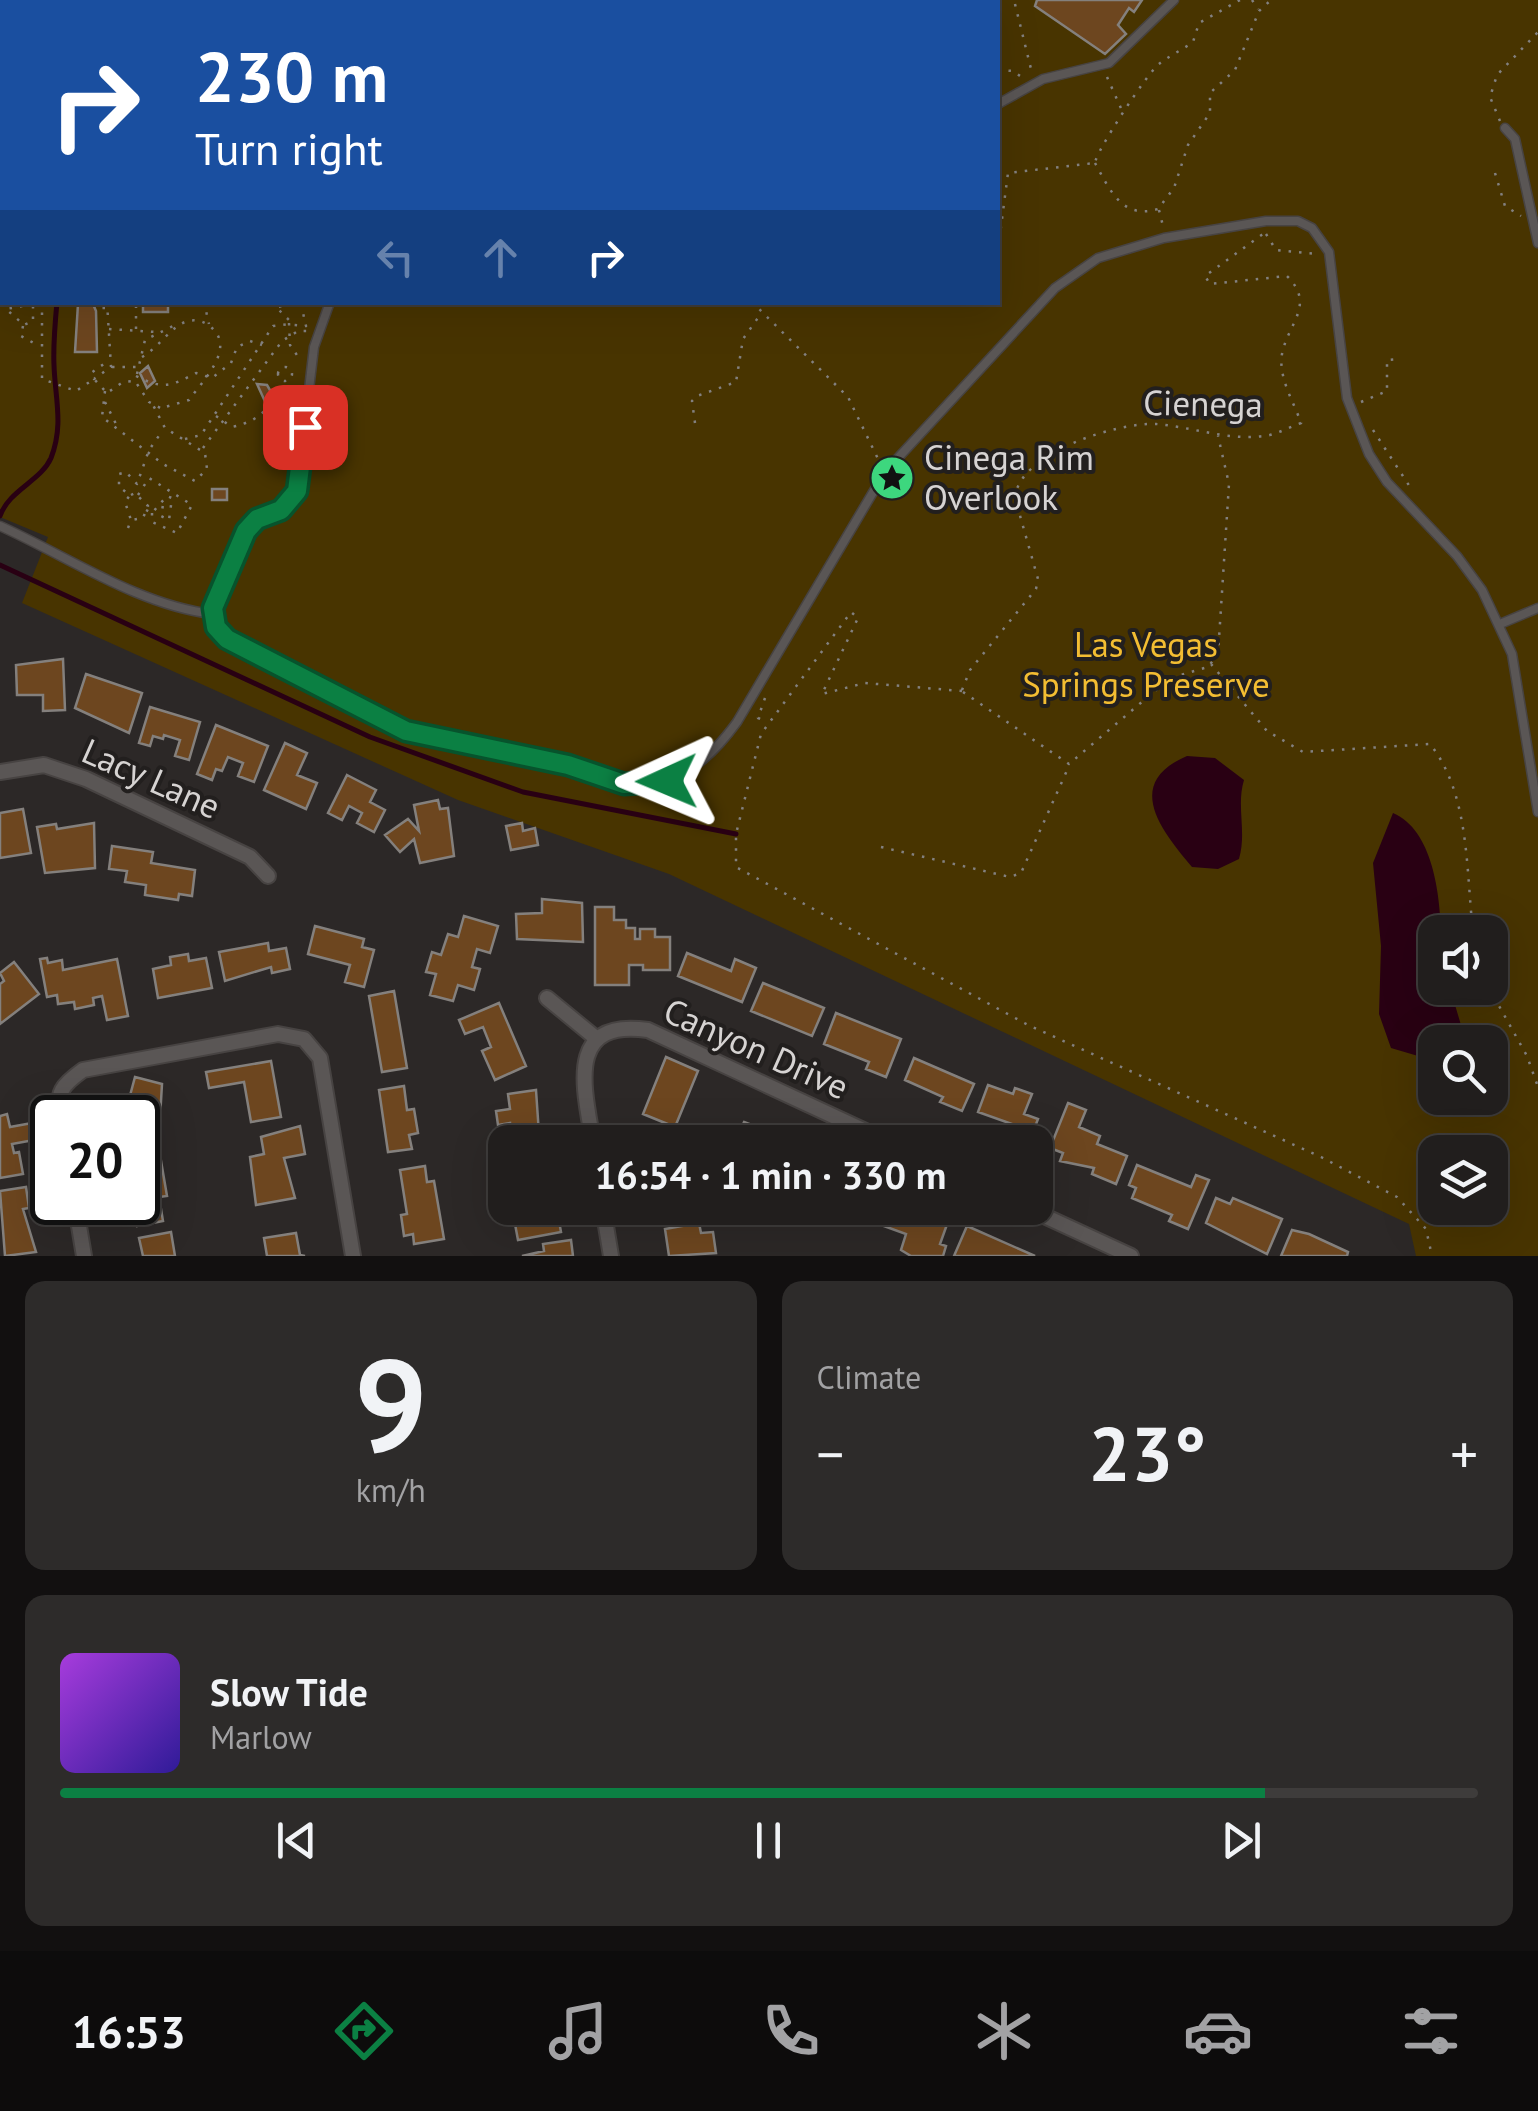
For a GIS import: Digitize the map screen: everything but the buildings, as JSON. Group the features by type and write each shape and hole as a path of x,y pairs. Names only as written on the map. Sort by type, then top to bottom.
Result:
{"street":[{"name":"Lacy Lane","path":"0,772 44,765 86,779 250,857 268,876"},
{"path":"547,998 598,1038 584,1059 590,1125"},
{"name":"Canyon Drive","path":"598,1038 624,1026 648,1030 852,1125"},
{"path":"58,1095 63,1084 83,1070 278,1034 304,1039 320,1058 353,1256"},
{"path":"1053,1220 1131,1256"},
{"path":"78,1225 84,1256"},
{"path":"606,1225 611,1256"}],"lane":[{"path":"1000,103 1032,82 1109,63 1174,0"},
{"path":"1506,128 1515,139 1538,242"},
{"path":"329,305 317,332 297,491 281,510 257,519 246,531 212,614 216,627 254,657 406,731 568,765 624,784 667,781 694,770 722,742 886,472 1035,307 1085,266 1117,251 1186,232 1266,220 1298,221 1312,228 1329,252 1354,417 1387,482 1466,568 1500,624 1512,654 1538,812"},
{"path":"0,526 134,590 188,611 212,614"},
{"path":"1500,624 1538,608"}],"path":[{"path":"1240,0 1199,23 1193,42 1157,65 1124,116 1099,144 1095,162 1115,199 1126,208 1137,213 1158,208 1174,188 1188,145 1210,113 1210,93 1235,70 1259,10 1271,0"},
{"path":"1252,0 1259,10"},
{"path":"1015,4 1032,82"},
{"path":"1506,128 1490,96 1497,76 1538,32"},
{"path":"1000,70 1020,74 1032,82"},
{"path":"1104,71 1124,116"},
{"path":"1000,234 1008,172 1095,162"},
{"path":"1495,174 1505,206 1533,218"},
{"path":"1158,208 1164,230 1174,227"},
{"path":"1266,220 1265,232 1276,250 1292,250 1304,257 1320,254"},
{"name":"Cienega","path":"962,691 970,670 1036,589 1038,579 1015,498 1029,467 1060,448 1152,424 1218,434 1266,436 1300,422 1291,404 1282,356 1302,304 1298,287 1287,276 1210,284 1205,276 1265,232"},
{"path":"42,305 40,372 47,381 76,392 111,367 138,368"},
{"path":"107,305 111,367"},
{"path":"136,305 136,329"},
{"path":"160,408 189,400 213,367 221,346 204,305"},
{"path":"276,305 289,322 299,360 312,364"},
{"path":"185,439 200,435 273,326 289,322 306,326 301,305"},
{"path":"754,305 848,397 883,468"},
{"path":"24,325 6,309 33,306 33,320"},
{"path":"694,423 692,401 697,396 736,382 743,338 761,314"},
{"path":"33,320 42,324"},
{"path":"33,320 24,325 21,336 39,346"},
{"path":"105,402 101,401 102,417 148,453 195,480 207,469 202,450 165,428 136,378 145,340 156,332 197,320 210,325"},
{"path":"142,357 165,342 179,325"},
{"path":"108,330 156,332"},
{"path":"270,331 282,341"},
{"path":"202,450 217,436 282,341 298,331 317,332"},
{"path":"105,392 136,378 158,387 178,386 192,374 220,376 237,346 250,341 273,355"},
{"path":"1366,416 1360,403 1386,391 1387,360 1398,359"},
{"path":"108,360 91,373 105,392 105,402 118,428"},
{"path":"242,376 253,383"},
{"path":"214,415 232,427 245,424 268,411 286,380"},
{"path":"235,386 245,393"},
{"path":"153,404 166,411"},
{"path":"112,413 118,407"},
{"path":"206,427 217,436"},
{"path":"161,514 167,496 172,498 169,520 152,514 137,494 137,484 148,453 165,428"},
{"path":"1372,429 1408,482 1424,520"},
{"path":"881,847 1010,878 1021,874 1069,764 1170,678 1210,663 1218,654 1228,484 1218,434"},
{"path":"130,496 119,488 118,474 126,472 137,484"},
{"path":"128,528 131,520 125,502 149,478 192,505 177,532 152,522 155,506 163,504"},
{"path":"131,520 143,518 146,510"},
{"path":"1069,764 962,691 865,684 822,694 858,618 851,612 761,734 736,834 736,867 1028,1025 1321,1156 1397,1197 1426,1229 1432,1256"},
{"path":"1210,663 1267,731 1303,752 1430,744 1446,764 1458,808 1471,915"},
{"path":"763,690 765,698 758,718 768,723"},
{"path":"1499,1005 1528,1056 1538,1087"}],"green space":[{"name":"Las Vegas Springs Preserve","path":"1000,0 1538,0 1538,1256 1416,1256 1409,1224 669,874 458,800 22,603 48,537 0,517 0,305 1000,305"}],"shaded area":[{"path":"1187,756 1215,758 1244,780 1239,859 1218,869 1192,867 1169,838 1154,808 1152,793 1156,780"},
{"path":"1393,813 1407,821 1417,834 1432,865 1440,915 1418,915 1418,1005 1455,1005 1461,1025 1418,1025 1418,1056 1391,1048 1379,1014 1381,946 1373,863"}],"waterway":[{"path":"0,516 10,499 46,466 55,446 57,305"},
{"path":"0,565 370,737 523,792 736,834"}],"place":[{"name":"Cinega Rim Overlook","path":"892,478"}],"route":[{"path":"305,427 297,491 281,510 257,519 246,531 213,608 213,621 227,639 254,657 406,731 568,765 624,784 641,786 667,781"}]}
